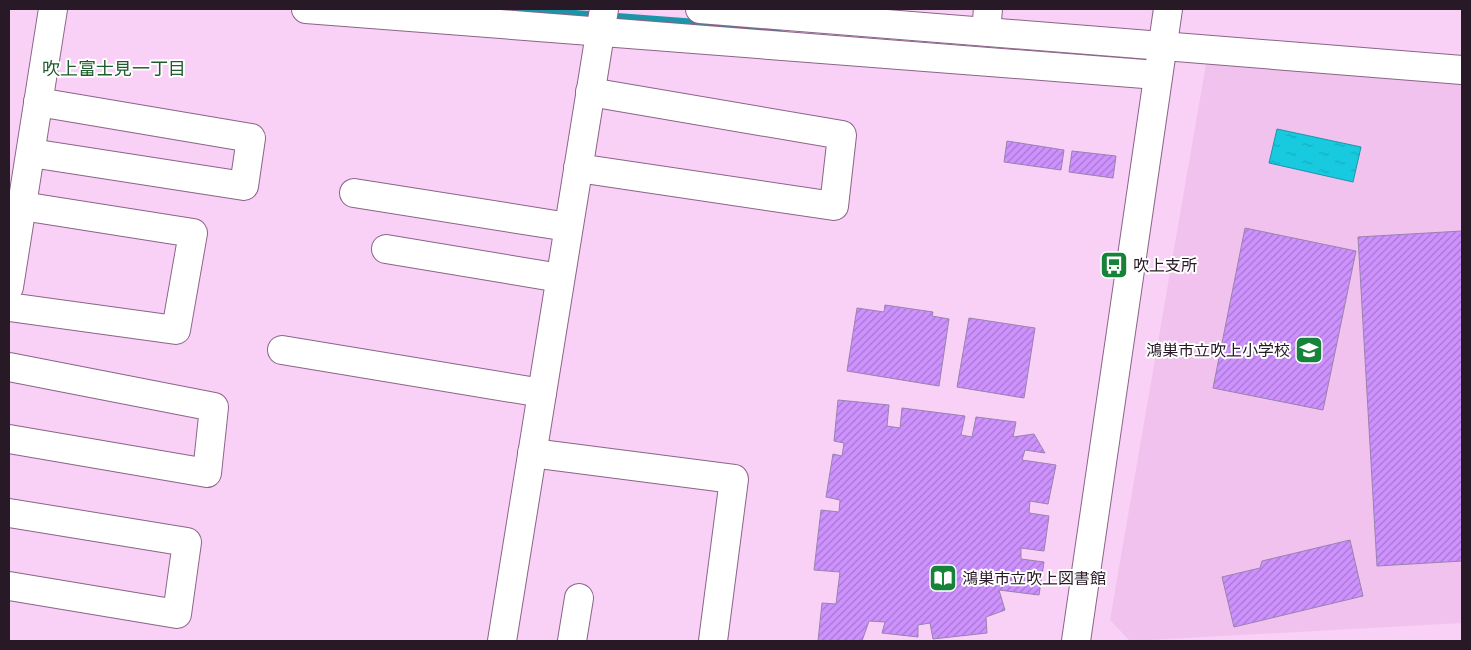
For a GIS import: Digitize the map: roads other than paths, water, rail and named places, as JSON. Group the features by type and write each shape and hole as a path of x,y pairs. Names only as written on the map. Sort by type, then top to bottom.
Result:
{"street":[{"path":"9,286 12,245 22,206 53,9"},
{"path":"306,9 602,21 1157,75"},
{"path":"700,9 987,20 1162,45 1462,70"},
{"path":"1076,641 1168,9"},
{"path":"502,641 602,21"},
{"path":"578,168 834,206 842,135 590,92"},
{"path":"31,154 244,186 251,138 38,102"},
{"path":"354,192 568,226"},
{"path":"9,308 176,330 193,233 22,206"},
{"path":"386,249 560,278"},
{"path":"282,350 542,393"},
{"path":"9,367 214,407 207,473 9,439"},
{"path":"532,453 734,479 713,641"},
{"path":"9,513 187,542 177,614 9,586"},
{"path":"572,641 579,598"}],"water":[{"path":"1277,129 1361,147 1353,182 1269,163"}],"waterway":[{"path":"509,9 588,15"},
{"path":"617,17 778,29"}],"place":[{"name":"吹上支所","path":"1114,265"},
{"name":"鴻巣市立吹上小学校","path":"1309,350"},
{"name":"鴻巣市立吹上図書館","path":"943,578"}],"district":[{"name":"吹上富士見一丁目","path":"114,69"}]}
